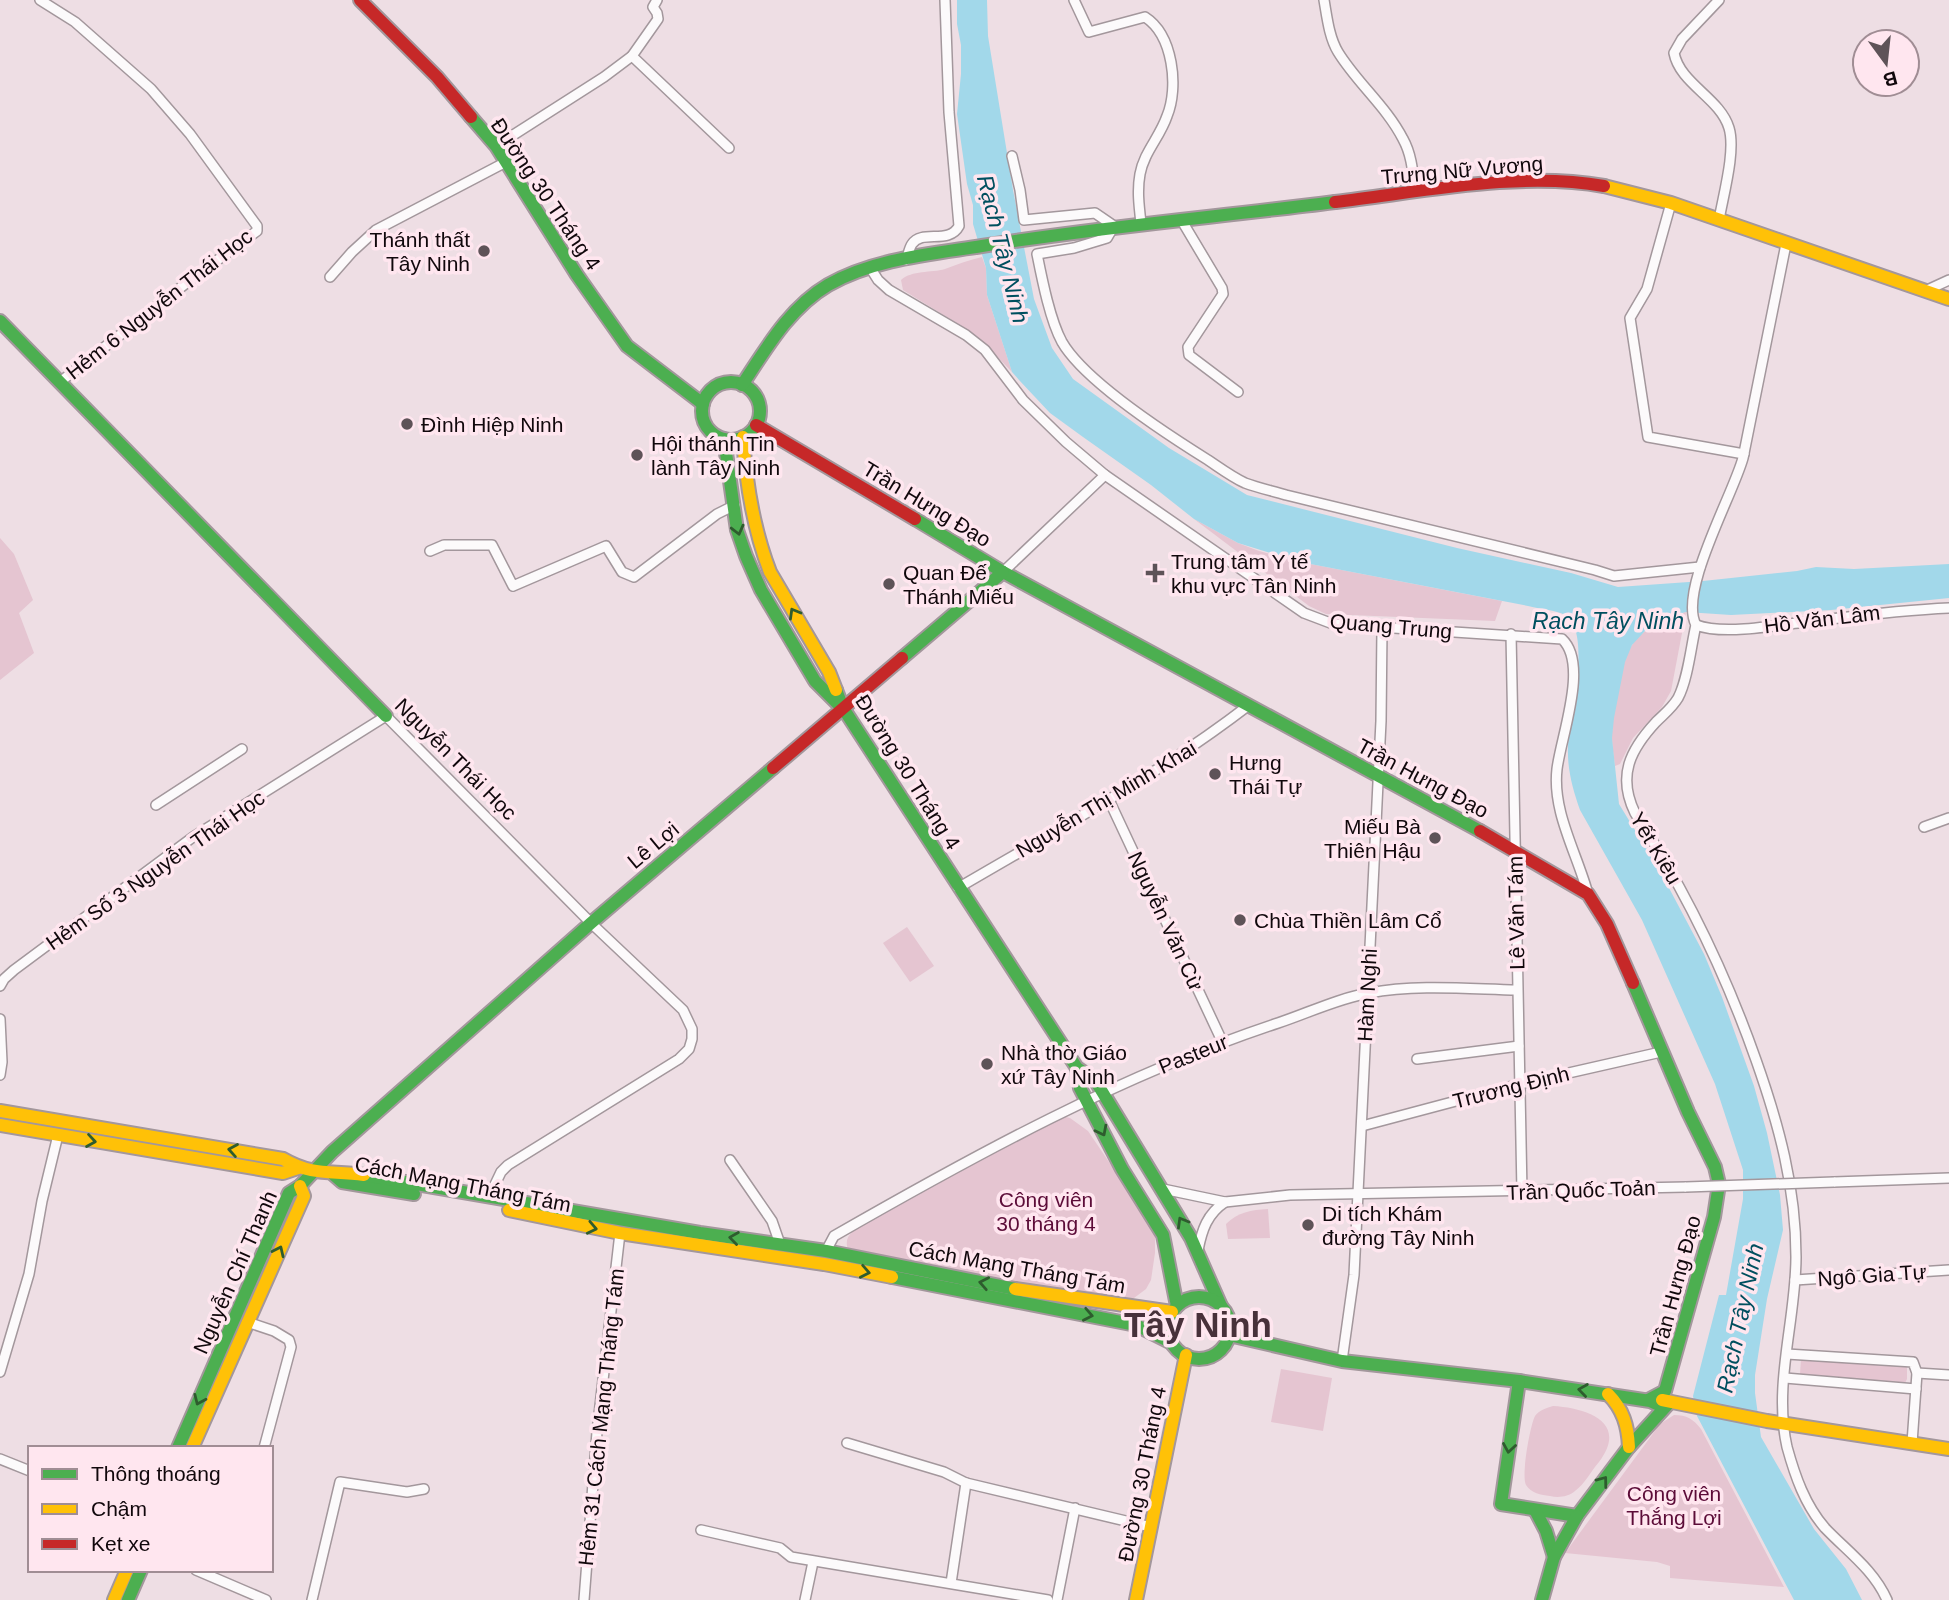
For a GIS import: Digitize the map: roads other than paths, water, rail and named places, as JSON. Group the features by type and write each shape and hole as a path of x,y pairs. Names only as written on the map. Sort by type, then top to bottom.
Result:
{"main road":[{"name":"Đường 30 Tháng 4","path":"360,0 437,77 496,146 577,275 627,346 703,404"},
{"name":"Trưng Nữ Vương","path":"906,260 1087,229 1182,221 1527,179 1577,181 1622,189 1949,299"},
{"path":"742,384 784,324 812,296 838,280 906,260"},
{"name":"Nguyễn Thái Học","path":"0,321 386,716"},
{"path":"734,382 742,384 750,390 759,406 756,425 743,437 724,439 707,428 703,421 703,404 711,390 718,385 734,382"},
{"name":"Trần Hưng Đạo","path":"756,425 1003,572 1514,849 1588,894 1607,924 1661,1052 1716,1167 1719,1184 1714,1217 1671,1400 1629,1447 1577,1516 1554,1557 1542,1600"},
{"name":"Đường 30 Tháng 4","path":"743,437 756,534 770,572 829,672 843,708 1077,1069 1095,1080 1163,1189 1197,1252 1221,1306"},
{"path":"724,439 737,530 761,590 815,681 843,708"},
{"name":"Lê Lợi","path":"300,1186 332,1152 591,923 1003,572"},
{"name":"Đường 30 Tháng 4","path":"1077,1069 1079,1084 1122,1169 1163,1235 1175,1309"},
{"path":"0,1111 271,1157 298,1168"},
{"path":"0,1125 283,1173 298,1168"},
{"name":"Cách Mạng Tháng Tám","path":"298,1168 334,1175 342,1182 489,1201 665,1234 825,1257 1028,1292 1175,1309"},
{"name":"Nguyễn Chí Thanh","path":"300,1186 304,1196 191,1440 247,1286 289,1193 300,1186"},
{"name":"Cách Mạng Tháng Tám","path":"489,1201 620,1233 665,1234"},
{"name":"Cách Mạng Tháng Tám","path":"825,1257 1136,1325 1172,1343"},
{"path":"247,1286 260,1291"},
{"path":"1199,1297 1207,1298 1221,1306 1229,1320 1229,1335 1225,1344 1212,1356 1194,1358 1185,1355 1172,1343 1168,1326 1175,1309 1191,1298 1199,1297"},
{"path":"1229,1335 1342,1361 1519,1381 1608,1394 1654,1404 1664,1405 1671,1400 1766,1421 1949,1449"},
{"name":"Đường 30 Tháng 4","path":"1136,1600 1185,1355"},
{"path":"1519,1381 1501,1504 1577,1516"},
{"path":"1608,1394 1624,1414 1629,1447"},
{"path":"1535,1510 1546,1531 1554,1557"},
{"path":"114,1600 126,1572"},
{"path":"128,1600 140,1572"}],"street":[{"path":"496,146 632,56 657,19 653,7 657,0"},
{"path":"906,260 912,244 917,239 949,235 959,226 949,112 945,0"},
{"path":"1074,0 1089,32 1145,17 1153,22 1162,35 1171,57 1168,116 1145,156 1140,175 1138,195 1141,223"},
{"path":"1324,0 1330,31 1338,52 1381,105 1403,139 1410,157 1415,191"},
{"path":"1718,220 1728,162 1729,127 1721,112 1680,68 1674,53 1682,38 1719,0"},
{"name":"Hẻm 6 Nguyễn Thái Học","path":"47,1 151,89 190,134 257,226 257,231 60,382"},
{"path":"632,56 729,148"},
{"path":"1012,156 1024,220 1094,214 1114,226 1107,238 1074,248 1037,254 1043,283 1062,342 1090,374 1112,393 1187,448 1229,474 1286,495 1595,570 1606,575 1700,566"},
{"path":"330,277 376,230 506,162"},
{"path":"1671,204 1647,289 1632,313 1629,326 1648,437 1744,454"},
{"path":"1182,221 1223,294 1188,346 1189,355 1238,393"},
{"path":"1696,625 1692,614 1700,566 1739,474 1786,244"},
{"name":"Quang Trung","path":"871,269 888,290 966,335 985,350 1023,400 1105,475 1304,613 1333,624 1382,629 1511,634 1562,639 1571,650 1573,663 1571,695 1557,771 1559,804 1564,827 1588,894"},
{"path":"1925,291 1949,280"},
{"path":"1003,572 1105,475"},
{"path":"430,551 444,545 492,545 513,586 606,546 622,572 634,576 717,514 750,502"},
{"name":"Hồ Văn Lâm","path":"1696,625 1740,629 1899,610 1949,608"},
{"name":"Yết Kiêu","path":"1696,625 1679,697 1640,740 1630,761 1625,786 1627,798 1692,909 1721,967 1782,1139 1795,1218 1795,1280 1783,1423 1794,1472 1811,1510 1865,1567 1886,1600"},
{"name":"Hàm Nghi","path":"1342,1361 1353,1275 1362,1126 1382,629"},
{"name":"Lê Văn Tám","path":"1511,634 1522,1192"},
{"name":"Nguyễn Thị Minh Khai","path":"958,888 1109,800 1209,736 1249,705"},
{"name":"Nguyễn Thái Học","path":"386,716 591,923 683,1010 692,1029 689,1049 679,1059 508,1165 501,1172 489,1201"},
{"name":"Hẻm Số 3 Nguyễn Thái Học","path":"0,986 14,970 193,837 386,716"},
{"path":"156,805 243,749"},
{"name":"Nguyễn Văn Cừ","path":"1109,800 1222,1041"},
{"path":"1924,827 1949,818"},
{"name":"Pasteur","path":"825,1257 834,1236 941,1175 1086,1099 1222,1041 1367,993 1405,989 1517,990"},
{"path":"0,1019 0,1075"},
{"path":"1417,1059 1519,1045"},
{"name":"Trương Định","path":"1362,1126 1520,1084 1661,1052"},
{"path":"0,1372 29,1275 42,1201 58,1135"},
{"path":"730,1160 772,1222 779,1251"},
{"name":"Trần Quốc Toản","path":"1163,1189 1225,1202 1290,1195 1357,1196 1686,1188 1949,1178"},
{"path":"1197,1252 1206,1222 1216,1208 1225,1202"},
{"name":"Hẻm 31 Cách Mạng Tháng Tám","path":"583,1600 597,1432 620,1233"},
{"name":"Ngô Gia Tự","path":"1795,1280 1949,1270"},
{"path":"247,1322 274,1331 289,1340 291,1347 265,1446"},
{"path":"1787,1354 1912,1361 1916,1364 1917,1373 1912,1443"},
{"path":"1917,1373 1949,1375"},
{"path":"1785,1378 1916,1389"},
{"path":"847,1443 944,1472 966,1483 1151,1527"},
{"path":"0,1459 28,1470"},
{"path":"312,1600 340,1482 407,1492 424,1489"},
{"path":"951,1583 966,1483"},
{"path":"1057,1600 1075,1508"},
{"path":"701,1530 780,1548 791,1557 813,1562 1048,1600"},
{"path":"805,1600 813,1562"},
{"path":"201,1572 266,1600"},
{"path":"228,1583 231,1572"}],"water":[{"name":"Rạch Tây Ninh","path":"957,0 987,0 988,36 1013,190 1034,299 1052,348 1073,379 1169,448 1247,495 1457,548 1571,573 1618,587 1703,581 1816,567 1854,569 1949,564 1949,598 1831,610 1731,615 1686,612 1671,616 1645,631 1632,645 1625,662 1612,738 1619,804 1660,871 1704,954 1754,1086 1767,1133 1780,1195 1783,1230 1767,1299 1755,1375 1761,1437 1814,1529 1846,1569 1862,1600 1794,1600 1697,1416 1693,1396 1719,1295 1726,1295 1743,1199 1743,1170 1715,1084 1642,920 1580,810 1575,795 1568,755 1579,657 1573,624 1565,615 1552,611 1300,562 1238,543 1194,519 1050,413 1012,372 987,295 986,268 973,224 973,205 967,184 957,114 961,45 957,24"}],"place":[{"name":"Thánh thất Tây Ninh","path":"484,251"},
{"name":"Đình Hiệp Ninh","path":"407,424"},
{"name":"Hội thánh Tin lành Tây Ninh","path":"637,455"},
{"name":"Trung tâm Y tế khu vực Tân Ninh","path":"1155,573"},
{"name":"Quan Đế Thánh Miếu","path":"889,584"},
{"name":"Hưng Thái Tự","path":"1215,774"},
{"name":"Miếu Bà Thiên Hậu","path":"1435,838"},
{"name":"Chùa Thiền Lâm Cổ","path":"1240,920"},
{"name":"Nhà thờ Giáo xứ Tây Ninh","path":"987,1064"},
{"name":"Di tích Khám đường Tây Ninh","path":"1308,1225"}],"district":[{"name":"Tây Ninh","path":"1198,1324"}],"park label":[{"name":"Công viên 30 tháng 4","path":"1046,1211"},
{"name":"Công viên Thắng Lợi","path":"1674,1505"}]}
